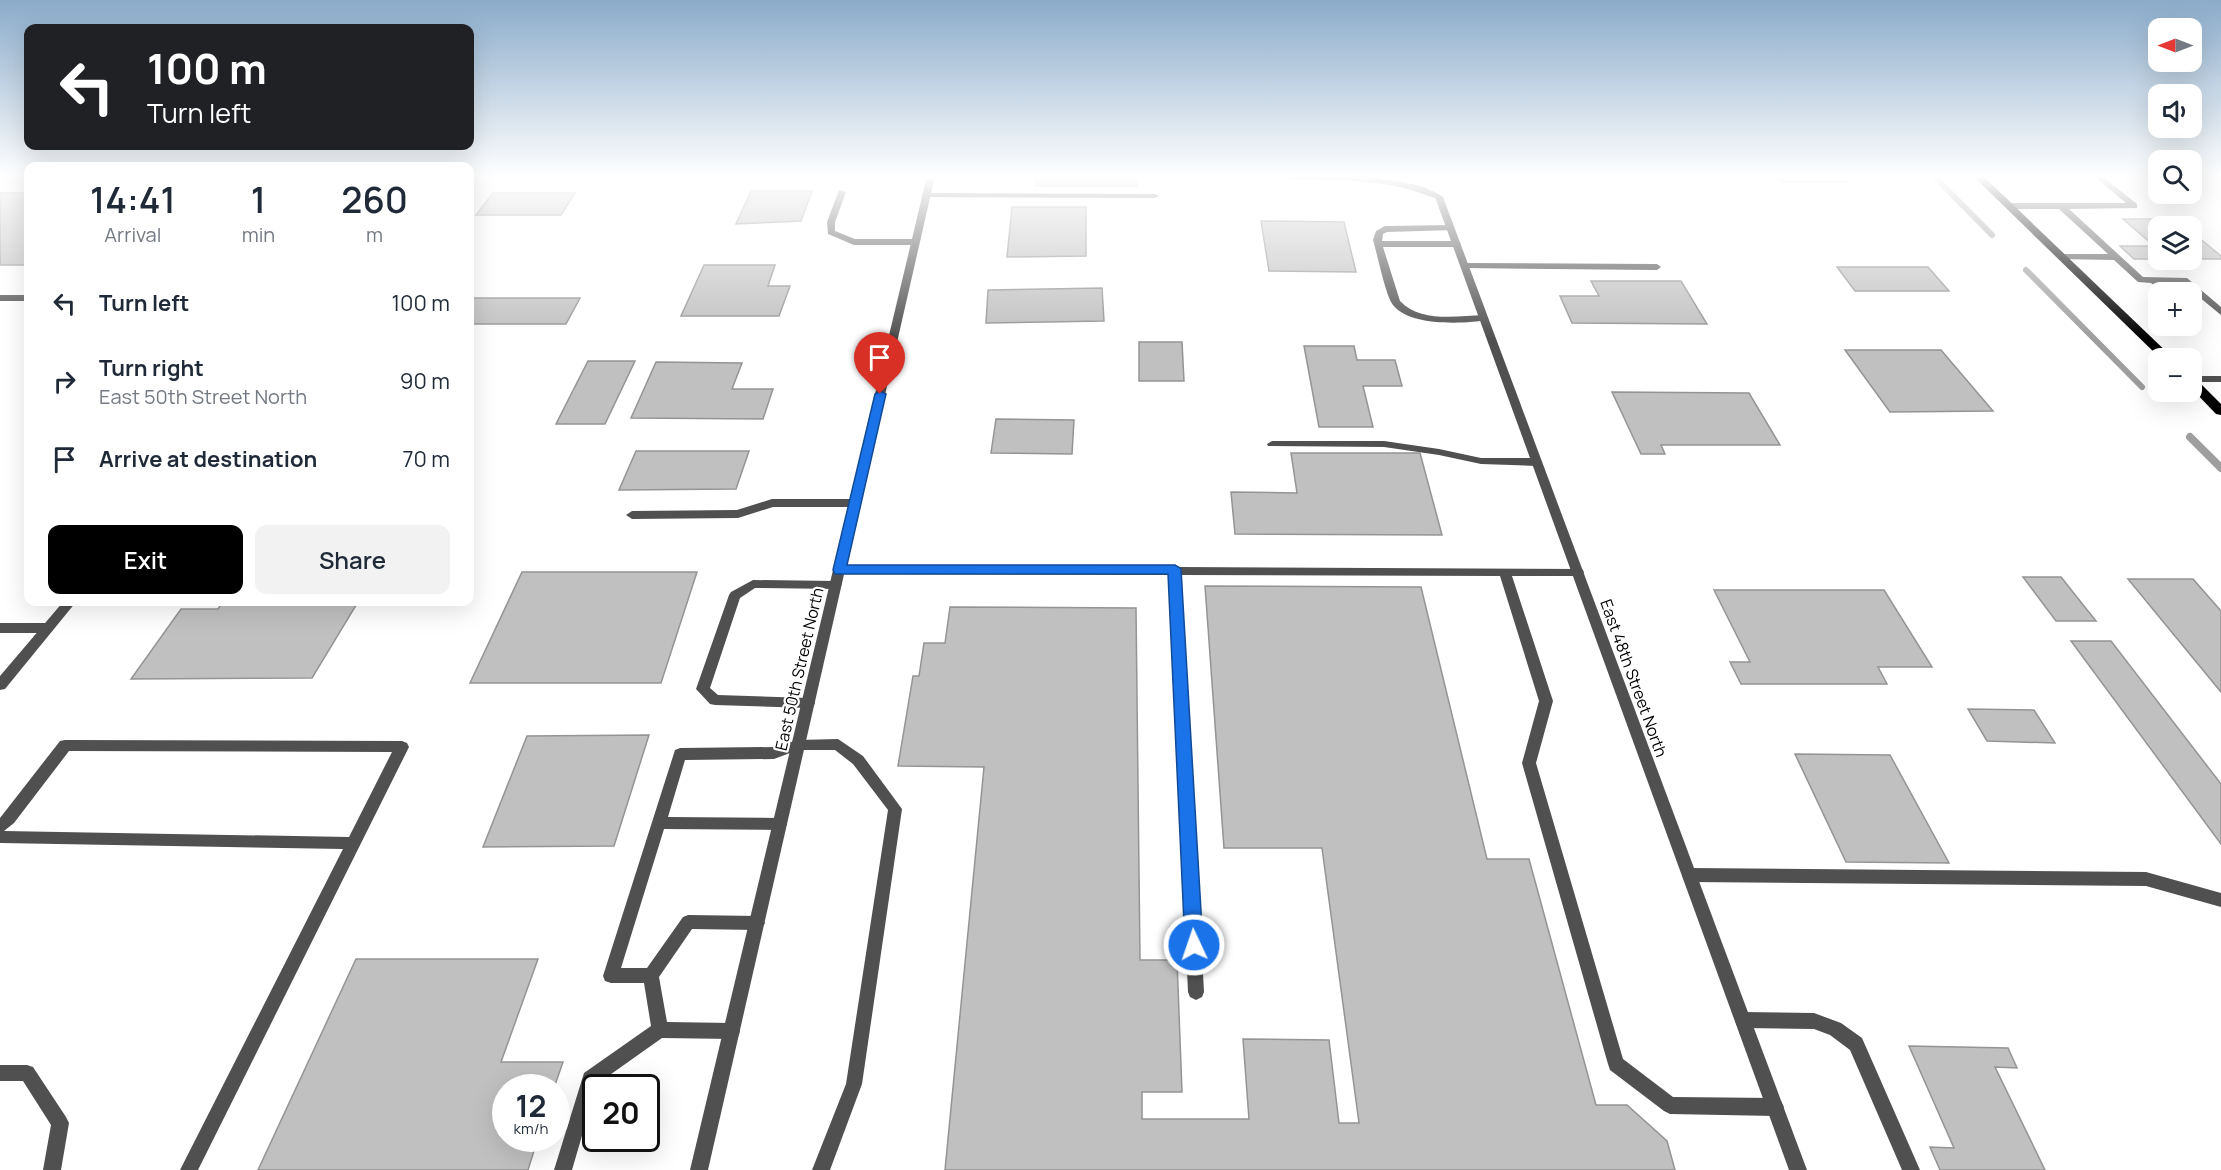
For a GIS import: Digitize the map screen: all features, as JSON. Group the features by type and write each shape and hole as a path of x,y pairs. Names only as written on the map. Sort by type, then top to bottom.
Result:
{"main road":[{"path":"2035,231 2157,348"},
{"path":"2202,391 2221,411"}],"street":[{"path":"831,231 854,242 916,242"},
{"name":"East 50th Street North","path":"699,1170 918,231"},
{"path":"1383,231 1379,233 1379,244 1400,309 1419,318 1484,318"},
{"name":"East 48th Street North","path":"1452,231 1798,1170"},
{"path":"2088,231 2141,279 2184,279 2221,312"},
{"path":"1379,244 1457,244"},
{"path":"2062,257 2116,257"},
{"path":"1465,266 1657,267"},
{"path":"2153,279 2156,282"},
{"path":"2169,279 2172,282"},
{"path":"0,298 24,298"},
{"path":"2202,380 2221,379"},
{"path":"1272,444 1384,444 1481,461 1537,462"},
{"path":"632,515 738,514 772,503 855,503"},
{"path":"839,570 1175,569 1578,572"},
{"path":"1175,569 1196,992"},
{"path":"1505,572 1546,701 1529,763 1616,1064 1670,1105 1775,1107"},
{"path":"808,703 715,700 703,689 735,595 753,584 836,585"},
{"path":"0,685 67,606"},
{"path":"0,628 48,628"},
{"path":"651,975 611,976 680,754 774,753 798,745 838,744 858,760 895,809 854,1084 821,1170"},
{"path":"0,826 9,819 65,745 402,747 189,1170"},
{"path":"658,823 780,824"},
{"path":"0,837 353,843"},
{"path":"1689,875 2146,879 2221,900"},
{"path":"660,1030 651,975 688,922 757,923"},
{"path":"1743,1020 1814,1021 1835,1029 1856,1044 1911,1170"},
{"path":"563,1170 590,1079 660,1030 732,1031"},
{"path":"0,1073 27,1073 60,1123 52,1170"}],"building":[{"path":"0,231 24,231 24,265 0,265"},
{"path":"1010,231 1086,231 1086,256 1007,257"},
{"path":"1263,231 1346,231 1356,272 1269,271"},
{"path":"2136,231 2148,231 2148,241"},
{"path":"2202,240 2221,256 2221,259 2202,259"},
{"path":"2120,246 2148,246 2148,259 2134,259"},
{"path":"704,265 775,265 768,286 790,286 779,316 681,316"},
{"path":"1837,267 1928,267 1949,291 1855,291"},
{"path":"1591,281 1681,281 1707,324 1572,323 1560,296 1599,296"},
{"path":"1102,288 1104,321 986,323 988,290"},
{"path":"474,298 580,298 566,324 474,324"},
{"path":"1139,342 1182,342 1184,381 1139,381"},
{"path":"1304,346 1354,346 1357,360 1395,360 1402,386 1363,386 1373,427 1319,427"},
{"path":"1845,350 1941,350 1993,411 1890,412"},
{"path":"588,361 635,361 605,424 556,424"},
{"path":"656,362 742,363 732,389 773,389 763,419 631,418"},
{"path":"1612,392 1749,393 1780,445 1661,445 1665,454 1641,454"},
{"path":"996,419 1074,420 1072,454 991,453"},
{"path":"636,451 749,451 736,489 619,490"},
{"path":"1291,453 1420,453 1442,535 1235,534 1231,492 1297,493"},
{"path":"522,572 697,572 661,683 470,683"},
{"path":"2023,577 2061,577 2096,621 2056,621"},
{"path":"2128,579 2193,579 2221,611 2221,692"},
{"path":"1205,586 1421,587 1487,859 1529,859 1596,1105 1627,1105 1667,1141 1675,1170 945,1170 984,767 898,766 913,676 919,676 924,643 945,643 950,607 1136,608 1140,960 1177,960 1182,1092 1142,1092 1142,1119 1249,1119 1243,1039 1329,1040 1339,1123 1359,1123 1322,848 1224,848"},
{"path":"1714,590 1884,590 1932,667 1878,667 1887,684 1741,684 1730,662 1750,662"},
{"path":"220,606 356,606 312,678 131,679 181,609 218,609"},
{"path":"2071,641 2111,641 2221,784 2221,844"},
{"path":"1968,709 2034,710 2055,743 1987,741"},
{"path":"649,735 614,846 483,847 527,736"},
{"path":"1795,754 1890,755 1949,863 1846,862"},
{"path":"356,959 538,959 501,1062 563,1062 559,1074 492,1074 492,1152 534,1152 528,1170 258,1170"},
{"path":"1909,1046 2008,1048 2017,1068 1995,1067 2045,1170 1940,1170 1930,1147 1954,1148"}],"waterway":[{"path":"1988,231 1992,235"},
{"path":"2026,270 2142,387"},
{"path":"2190,437 2221,468"}],"route":[{"path":"880,394 839,570 1175,569 1194,945"}]}
